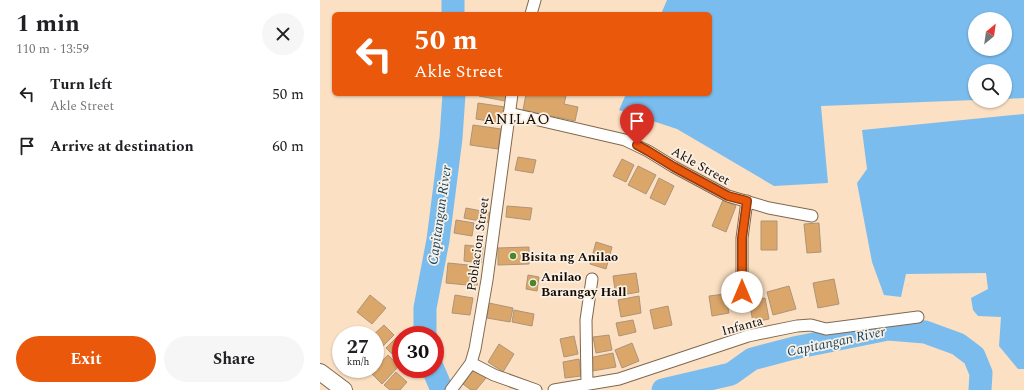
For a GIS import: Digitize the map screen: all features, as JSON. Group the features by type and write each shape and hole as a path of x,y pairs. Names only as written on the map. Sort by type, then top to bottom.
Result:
{"main road":[{"path":"320,372 344,390"}],"street":[{"path":"531,12 535,0"},
{"name":"Poblacion Street","path":"453,386 471,363 475,349 487,280 512,96"},
{"name":"Akle Street","path":"509,113 625,140 648,151 728,196 769,208 812,216"},
{"path":"742,292 742,238 747,201"},
{"path":"587,384 586,320 592,279"},
{"name":"Infanta","path":"554,390 619,379 748,336 797,326 811,325 826,330 918,317"},
{"path":"471,363 494,376 536,390"}],"water":[{"path":"667,0 1024,0 1024,98 1012,99 1012,64 968,64 968,100 821,106 828,183 774,186 677,129 619,110 625,96 712,96 712,12 662,12"},
{"path":"1024,114 1024,369 1018,369 999,346 1001,317 978,316 973,310 971,298 988,289 986,273 906,274 901,297 884,295 872,262 857,183 867,169 862,130"}],"building":[{"path":"479,96 506,96 505,101"},
{"path":"526,96 566,96 564,104 578,107 575,121 523,110"},
{"path":"478,103 505,107 502,123 476,119"},
{"path":"473,125 501,129 498,149 470,145"},
{"path":"518,157 536,160 533,173 515,170"},
{"path":"622,159 634,165 626,182 613,176"},
{"path":"638,166 656,175 646,194 628,185"},
{"path":"659,178 674,186 665,205 650,198"},
{"path":"723,200 736,206 726,232 712,226"},
{"path":"507,206 532,208 530,220 506,217"},
{"path":"466,208 492,213 490,223 464,218"},
{"path":"456,220 474,223 472,236 454,233"},
{"path":"761,221 777,221 777,250 761,250"},
{"path":"819,223 821,252 807,253 804,224"},
{"path":"596,242 612,247 606,269 590,264"},
{"path":"465,245 483,247 481,263 464,261"},
{"name":"Bisita ng Anilao","path":"529,247 529,264 498,265 498,248"},
{"path":"448,263 479,266 477,286 446,283"},
{"path":"636,273 639,292 616,296 613,276"},
{"name":"Anilao Barangay Hall","path":"528,275 539,277 537,291 526,289"},
{"path":"834,279 839,304 818,308 813,283"},
{"path":"789,286 796,309 773,315 767,292"},
{"path":"725,294 729,313 712,316 709,296"},
{"path":"370,295 386,308 372,324 357,312"},
{"path":"455,295 473,298 470,315 452,313"},
{"path":"639,296 641,313 621,317 618,300"},
{"path":"765,298 769,319 753,322 749,301"},
{"path":"489,303 513,308 510,322 487,318"},
{"path":"668,306 672,325 654,329 650,310"},
{"path":"514,310 534,314 532,326 512,322"},
{"path":"633,320 636,332 619,336 616,323"},
{"path":"384,325 392,333 392,337 384,345 384,326"},
{"path":"609,335 612,350 596,353 593,337"},
{"path":"574,336 578,354 564,357 560,339"},
{"path":"392,342 392,354 386,348"},
{"path":"632,343 639,361 622,368 615,350"},
{"path":"499,344 514,354 503,372 488,362"},
{"path":"613,353 616,367 592,371 589,358"},
{"path":"388,355 392,359 392,373 382,384 376,378 384,378 384,359"},
{"path":"579,359 581,376 565,378 563,362"},
{"path":"474,369 486,378 476,390 471,390 463,384"},
{"path":"392,376 392,378 403,378 407,382 400,390 390,390 384,385"}],"waterway":[{"name":"Capitangan River","path":"453,0 453,12"},
{"name":"Capitangan River","path":"425,326 425,308 438,240 451,138 454,96"},
{"name":"Capitangan River","path":"663,390 731,374 752,359 794,348 888,329 925,332 958,344 974,356 981,373 980,390"},
{"name":"Capitangan River","path":"437,378 442,390"}],"place":[{"name":"Bisita ng Anilao","path":"513,256"},
{"name":"Anilao Barangay Hall","path":"533,283"}],"district":[{"name":"ANILAO","path":"517,119"}],"route":[{"path":"637,145 728,196 747,201 742,238 742,292"}]}
